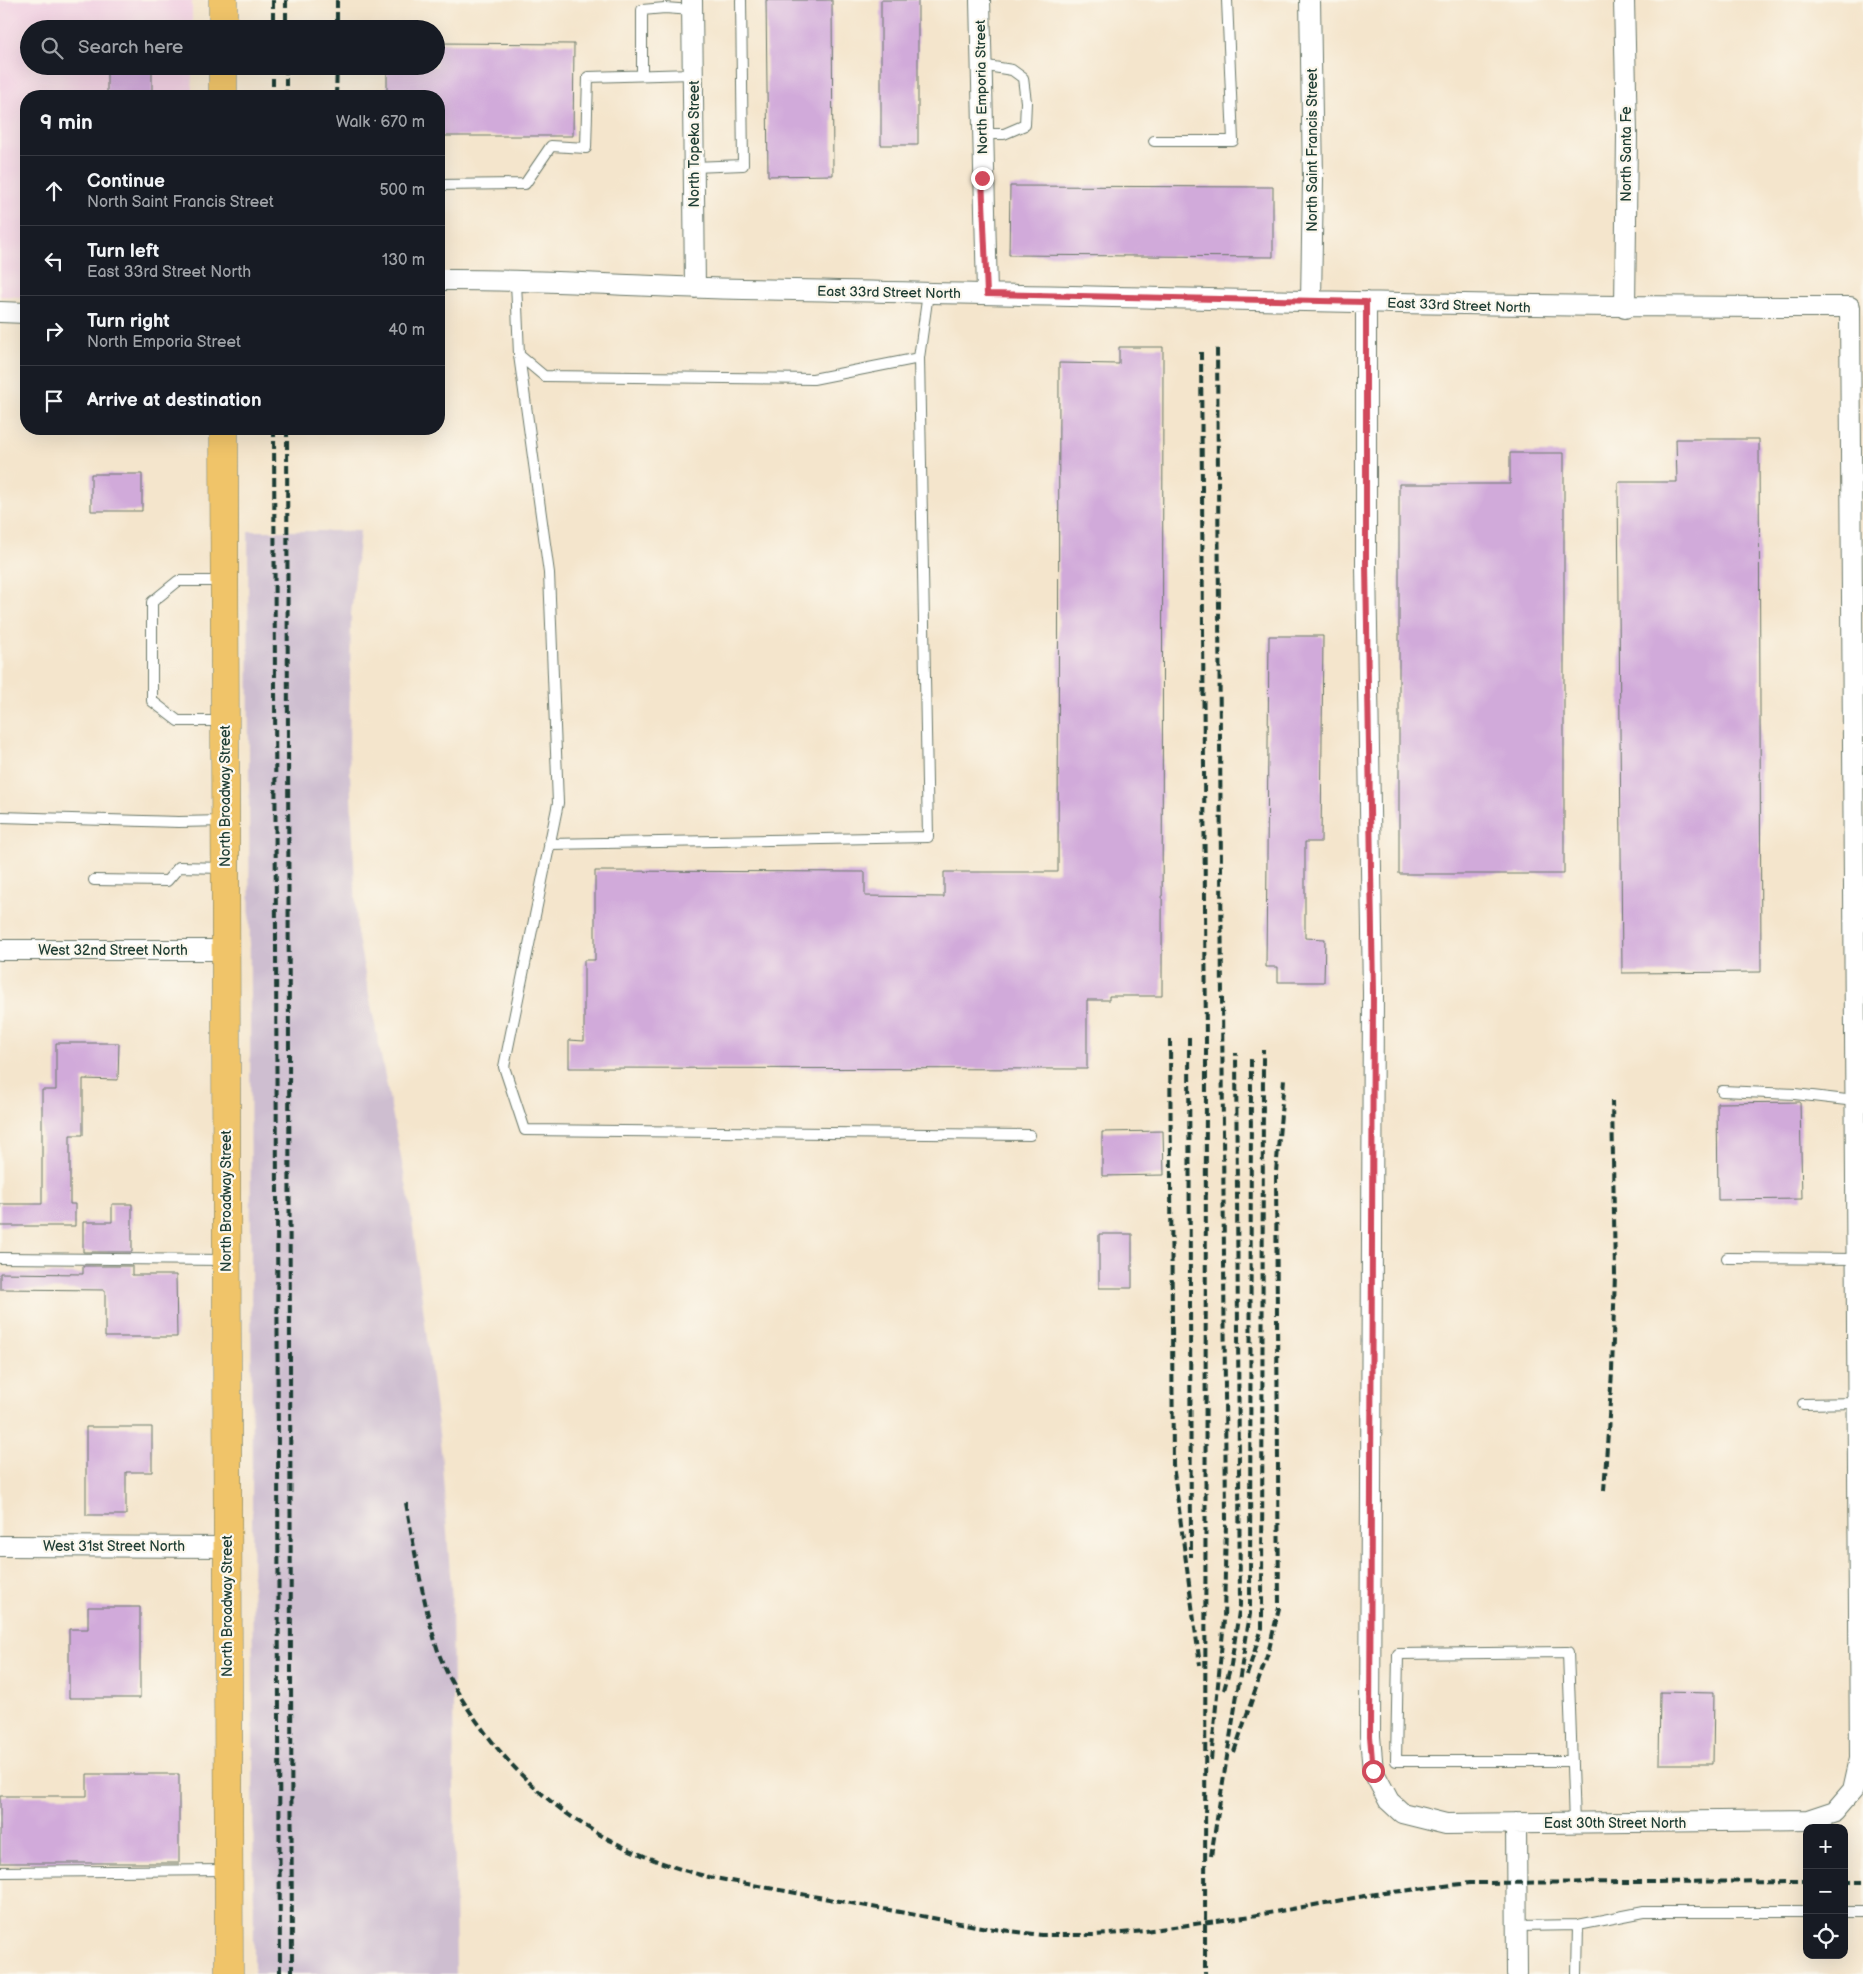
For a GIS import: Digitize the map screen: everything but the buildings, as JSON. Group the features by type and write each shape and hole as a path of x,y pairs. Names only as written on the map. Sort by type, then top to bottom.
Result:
{"main road":[{"path":"223,0 223,20"},
{"path":"223,75 223,90"},
{"name":"North Broadway Street","path":"224,435 229,1974"}],"street":[{"name":"North Emporia Street","path":"980,0 987,294"},
{"name":"North Saint Francis Street","path":"1310,0 1313,178 1312,301"},
{"name":"North Santa Fe","path":"1624,0 1627,134 1625,308"},
{"name":"North Topeka Street","path":"692,5 695,288"},
{"name":"East 33rd Street North","path":"445,280 695,288 1625,308 1850,307 1855,1101"},
{"name":"East 30th Street North","path":"1366,302 1366,564 1373,992 1370,1736 1373,1771 1389,1801 1402,1813 1446,1824 1808,1820 1835,1811 1854,1790 1862,1759"},
{"path":"0,312 20,313"},
{"name":"West 32nd Street North","path":"0,950 226,950"},
{"path":"1855,1101 1860,1201 1857,1259 1858,1403 1861,1444 1862,1759"},
{"name":"West 31st Street North","path":"0,1546 227,1546"},
{"path":"1516,1823 1517,1974"}],"lane":[{"path":"694,167 743,165 741,0"},
{"path":"1154,141 1233,141 1227,0"},
{"path":"642,74 642,10 692,5"},
{"path":"981,65 1012,70 1023,78 1026,102 1024,125 1004,134 982,134"},
{"path":"445,185 525,184 551,146 586,148 588,77 693,74"},
{"path":"516,281 519,355 549,573 558,803 504,1067 525,1130 1030,1135"},
{"path":"549,844 928,837 919,358 928,293"},
{"path":"519,355 544,376 812,379 919,358"},
{"path":"224,581 178,581 152,602 152,701 178,721 225,721"},
{"path":"0,817 179,822 225,821"},
{"path":"94,880 167,881 179,867 225,868"},
{"path":"1722,1091 1795,1094 1855,1101"},
{"path":"0,1258 226,1260"},
{"path":"1727,1258 1857,1259"},
{"path":"1803,1404 1858,1403"},
{"path":"1572,1761 1396,1761 1398,1654 1568,1652 1572,1761 1574,1823"},
{"path":"0,1872 228,1870"},
{"path":"1517,1926 1578,1925 1644,1912 1803,1912"},
{"path":"1848,1912 1863,1912"},
{"path":"1577,1974 1578,1925"}],"shaded area":[{"path":"0,0 192,0 192,20 20,20 20,75 192,75 192,90 20,90 20,297 0,296"},
{"path":"248,531 360,531 351,614 349,749 357,933 410,1204 441,1450 452,1601 456,1974 254,1974"}],"railway":[{"path":"273,0 273,20"},
{"path":"286,0 286,20"},
{"path":"337,0 337,20"},
{"path":"273,75 273,90"},
{"path":"286,75 286,90"},
{"path":"336,90 337,75"},
{"path":"1211,1760 1224,1620 1226,1522 1217,346"},
{"path":"1201,352 1206,1043 1205,1974"},
{"path":"274,435 280,1974"},
{"path":"287,435 292,1974"},
{"path":"1189,1037 1191,1557"},
{"path":"1170,1039 1173,1465 1200,1665"},
{"path":"1247,1675 1262,1628 1263,1050"},
{"path":"1224,1690 1231,1665 1240,1605 1236,1053"},
{"path":"1211,1856 1250,1614 1251,1057"},
{"path":"1234,1752 1268,1653 1279,1608 1276,1172 1284,1079"},
{"path":"1604,1491 1612,1372 1615,1274 1612,1101"},
{"path":"406,1503 416,1559 438,1651 451,1680 481,1727 528,1781 553,1803 581,1823 641,1855 709,1877 987,1928 1041,1935 1096,1935 1145,1931 1252,1916 1376,1894 1470,1883 1803,1881"},
{"path":"1848,1881 1863,1881"}],"route":[{"path":"982,178 987,294 1366,302 1366,564 1373,992 1370,1736 1373,1771"}]}
